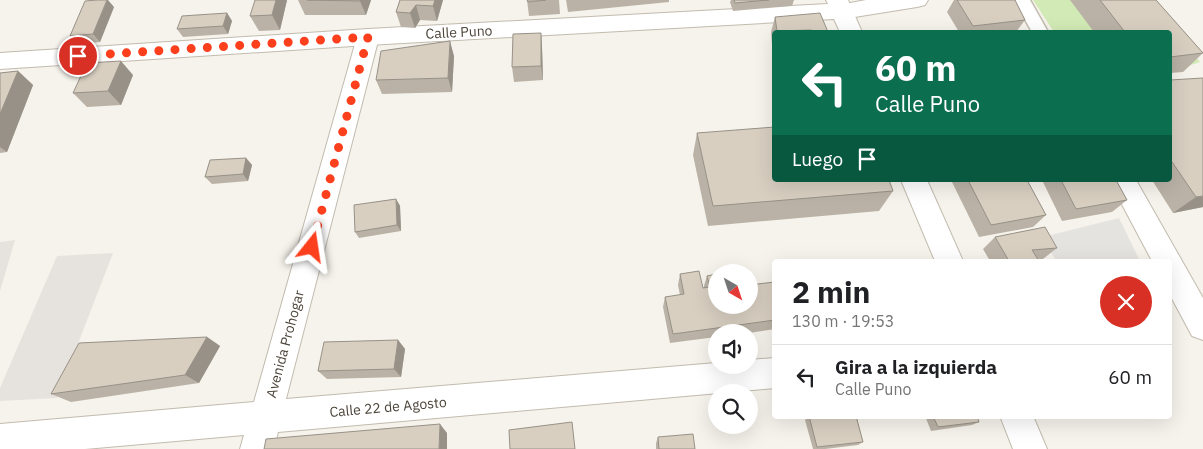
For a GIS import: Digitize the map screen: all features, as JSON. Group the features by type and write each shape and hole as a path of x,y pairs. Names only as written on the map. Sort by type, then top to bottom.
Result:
{"street":[{"name":"Calle Puno","path":"0,61 917,0"},
{"path":"1022,0 1039,30"},
{"path":"839,6 850,30"},
{"name":"Avenida Prohogar","path":"257,449 368,37"},
{"path":"915,182 948,259"},
{"path":"1123,182 1166,259"},
{"path":"1172,271 1203,326"},
{"name":"Calle 22 de Agosto","path":"0,440 772,373"},
{"path":"1017,419 1030,449"}],"shaded area":[{"path":"1119,218 1139,259 1055,259 1043,237"},
{"path":"15,240 0,291 0,242"},
{"path":"113,253 57,398 0,401 0,388 57,256"}],"green space":[{"path":"1033,0 1148,0 1200,62 1172,71 1172,30 1053,30"}],"building":[{"path":"107,0 93,34 70,36 85,1"},
{"path":"255,0 276,0 272,15 250,16"},
{"path":"307,0 360,0 360,1"},
{"path":"400,0 435,0 433,6 416,5 410,13 396,12"},
{"path":"527,0 546,0 528,2"},
{"path":"734,0 769,0 735,3"},
{"path":"957,0 1015,0 1025,20 973,26"},
{"path":"1100,0 1156,0 1203,53 1172,57 1172,30 1123,30"},
{"path":"227,13 223,26 177,29 182,16"},
{"path":"820,13 827,30 777,30 775,17"},
{"path":"541,33 541,66 512,67 513,34"},
{"path":"450,41 448,78 376,80 381,51"},
{"path":"121,61 108,91 73,93 87,63"},
{"path":"18,71 0,114 0,73"},
{"path":"1203,78 1203,196 1196,197 1172,162 1172,80"},
{"path":"772,127 772,182 890,182 893,191 713,206 697,133"},
{"path":"246,158 243,174 205,177 210,160"},
{"path":"969,182 1028,182 1046,215 991,225"},
{"path":"1062,182 1117,182 1127,200 1076,209"},
{"path":"396,199 397,225 355,232 354,205"},
{"path":"1045,227 1057,248 1032,250 1038,259 1008,259 995,237"},
{"path":"699,271 703,288 708,287 708,314 758,314 758,284 772,282 772,320 746,324 708,324 708,329 673,334 665,297 684,294 680,274"},
{"path":"207,337 185,375 51,394 79,343"},
{"path":"398,340 394,369 318,371 324,342"},
{"path":"810,419 857,419 863,442 817,447"},
{"path":"934,419 978,419 979,422 938,427"},
{"path":"572,422 575,449 510,449 509,430"},
{"path":"440,424 439,449 264,449 266,439"},
{"path":"693,434 695,449 659,449 658,437"}],"route":[{"path":"78,56 368,37 312,247"}]}
